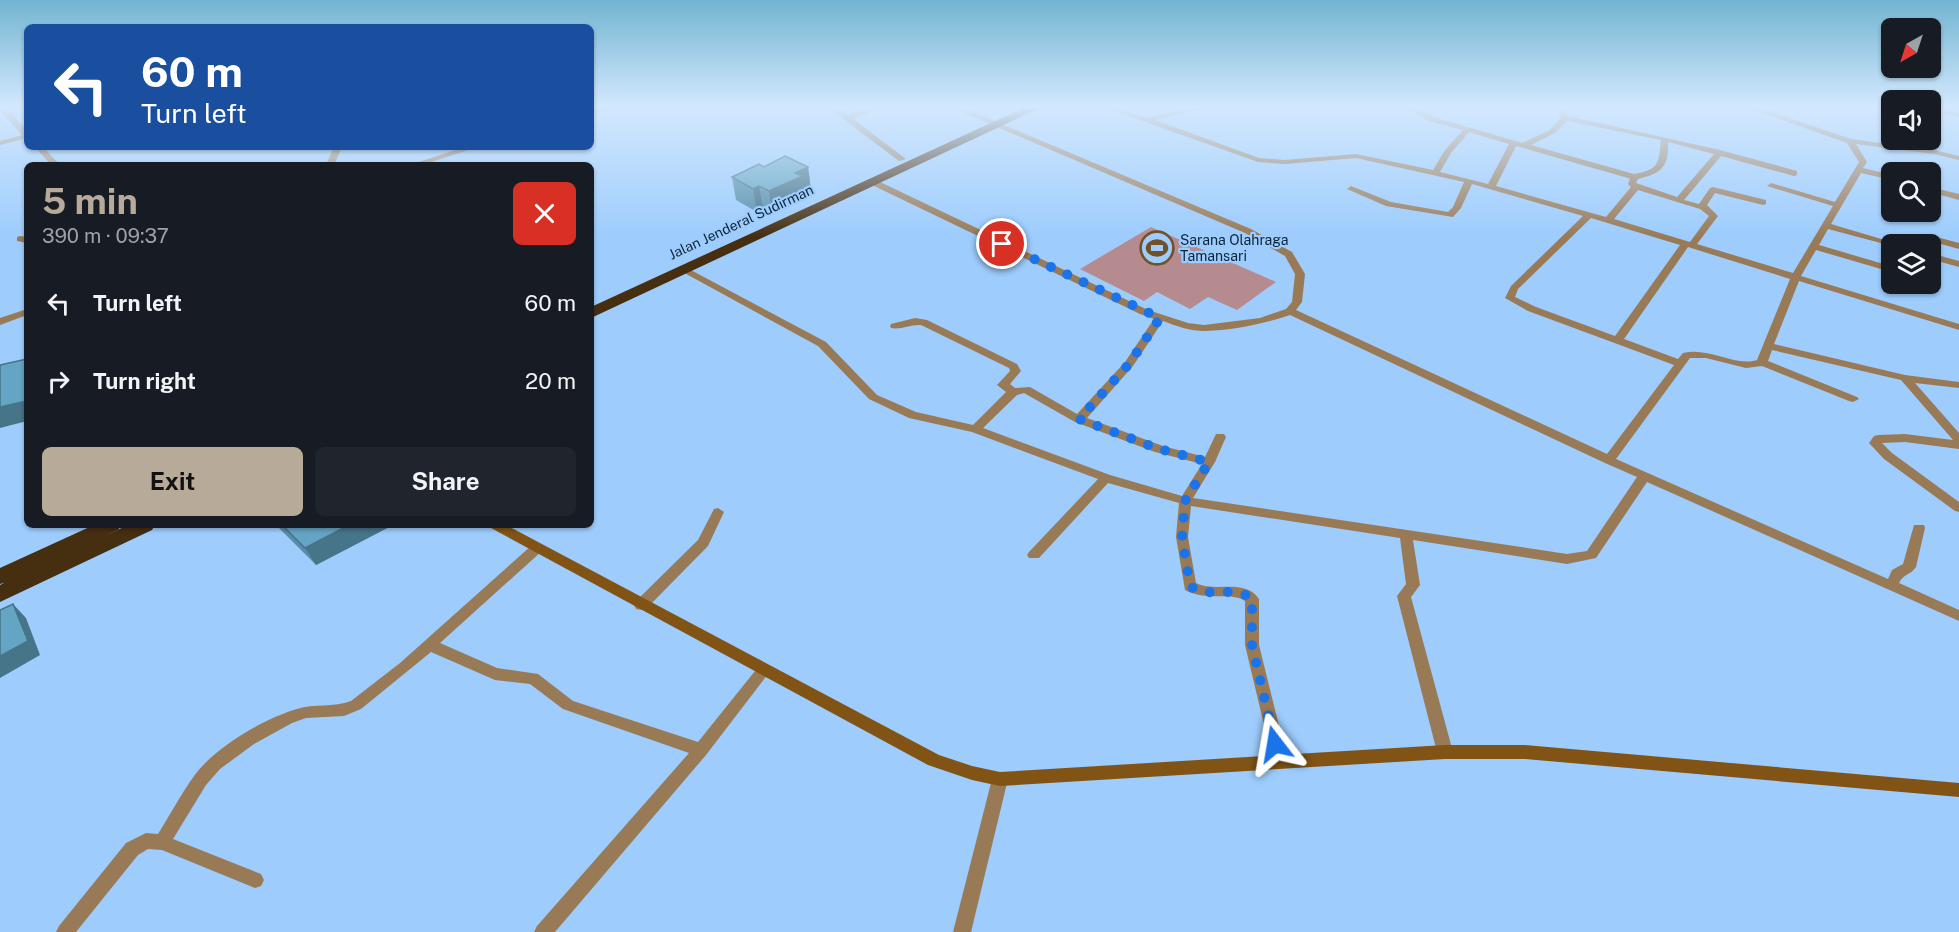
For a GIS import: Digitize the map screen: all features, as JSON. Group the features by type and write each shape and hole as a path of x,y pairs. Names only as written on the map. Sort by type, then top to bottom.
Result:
{"highway":[{"name":"Jalan Jenderal Sudirman","path":"594,300 926,149"},
{"name":"Jalan Jenderal Sudirman","path":"594,312 938,149"},
{"path":"0,577 105,528"},
{"path":"0,594 140,528"}],"main road":[{"path":"500,528 934,760 972,773 1000,779 1445,752 1525,752 1959,790"}],"street":[{"path":"889,149 902,159"},
{"path":"873,182 1160,318 1204,328 1262,321 1290,311 1297,302 1300,274 1289,254 1274,244 1054,149"},
{"path":"1229,149 1258,160 1285,162 1356,156 1469,181 1589,214 1959,327"},
{"path":"1435,174 1450,149"},
{"path":"1491,187 1515,149"},
{"path":"1541,149 1633,177 1651,173 1657,168 1664,157 1664,149"},
{"path":"1709,149 1794,172"},
{"path":"1762,362 1796,276 1860,170 1863,162 1855,149"},
{"path":"1915,149 1959,158"},
{"path":"42,150 53,162"},
{"path":"423,162 464,150"},
{"path":"1678,201 1720,152"},
{"path":"1860,170 1881,175"},
{"path":"1618,340 1689,244 1714,216 1702,206 1678,201 1636,187 1632,183 1633,177"},
{"path":"1351,189 1389,204 1448,215 1457,208 1469,181"},
{"path":"1771,186 1838,205"},
{"path":"1608,220 1636,187"},
{"path":"1702,206 1713,190 1763,202"},
{"path":"1941,192 1959,197"},
{"path":"1589,214 1514,288 1510,297 1532,309 1679,363"},
{"path":"1825,225 1881,241"},
{"path":"1941,241 1959,246"},
{"path":"1813,246 1881,266"},
{"path":"1941,258 1959,264"},
{"path":"684,270 822,344 873,397 913,414 975,429 1106,478 1185,501 1558,558 1584,557 1596,549 1644,476"},
{"path":"1290,311 1644,476 1959,616"},
{"path":"3,319 24,313"},
{"path":"1079,419 1129,364 1160,318"},
{"path":"895,326 915,321 923,322 1014,367 1016,372 1003,385 1013,392"},
{"path":"1769,346 1905,378 1959,386"},
{"path":"1609,460 1687,355 1696,353 1750,365 1762,362 1853,399"},
{"path":"1905,378 1959,440"},
{"path":"975,429 1013,392 1026,389 1059,410 1079,419 1159,449 1209,462"},
{"path":"1220,437 1209,462 1185,501 1182,537 1190,586 1205,591 1242,593 1254,602 1252,645 1280,762"},
{"path":"1959,445 1898,437 1878,438 1875,443 1888,456 1959,508"},
{"path":"1034,555 1106,478"},
{"path":"641,604 703,543 718,512"},
{"path":"1891,586 1897,573 1909,567 1919,528"},
{"path":"1406,536 1413,585 1404,596 1445,752"},
{"path":"162,842 206,772 230,752 286,718 306,712 345,710 356,705 430,645 537,548"},
{"path":"430,645 495,674 533,678 568,705 701,750"},
{"path":"543,932 701,750 764,670"},
{"path":"962,932 1000,779"},
{"path":"65,932 132,849 146,841 162,842 255,880"}],"shaded area":[{"name":"Sarana Olahraga Tamansari","path":"1151,227 1276,282 1237,310 1208,297 1190,309 1157,292 1144,301 1080,269"}],"building":[{"path":"785,156 808,167 795,173 803,176 769,191 759,186 753,189 732,177 759,164 764,167"},
{"path":"24,360 24,402 0,407 0,365"},
{"path":"285,528 343,528 305,548"},
{"path":"13,604 28,641 0,656 0,610"}],"place":[{"name":"Sarana Olahraga Tamansari","path":"1157,248"}],"route":[{"path":"1002,244 1160,318 1129,364 1079,419 1159,449 1209,462 1185,501 1182,537 1190,586 1195,590 1237,592 1248,595 1254,602 1251,626 1252,645 1275,744"}]}
